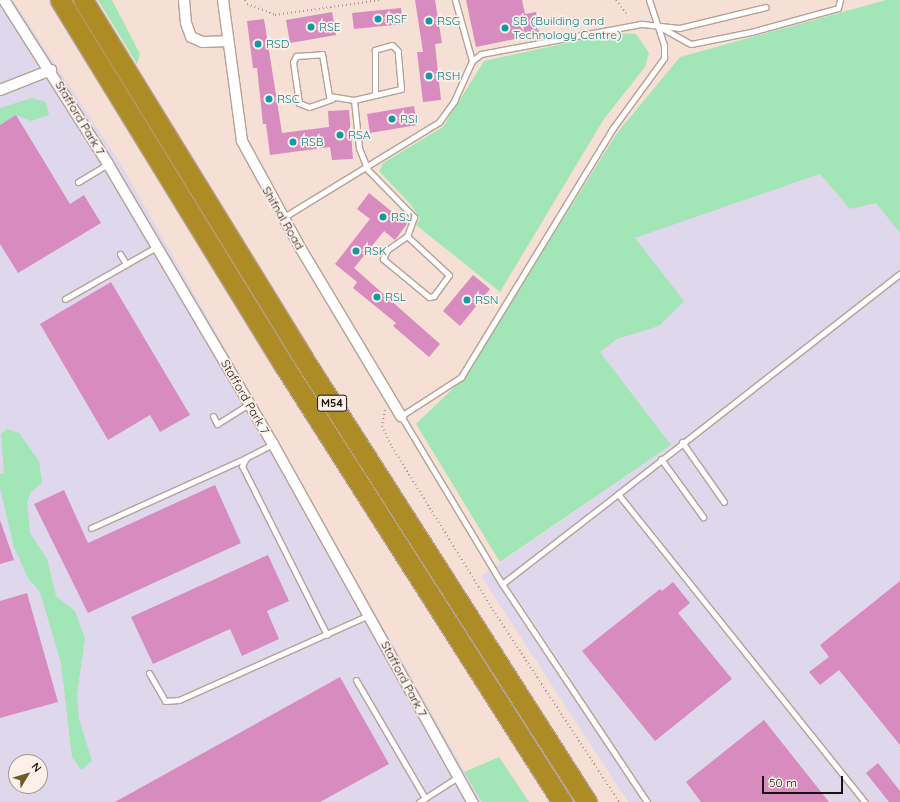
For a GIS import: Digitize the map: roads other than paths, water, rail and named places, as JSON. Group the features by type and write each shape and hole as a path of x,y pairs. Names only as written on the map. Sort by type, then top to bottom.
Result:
{"highway":[{"name":"M54","path":"60,0 281,360 562,802"},
{"name":"M54","path":"83,0 303,358 587,802"}],"street":[{"name":"Stafford Park 7","path":"4,0 51,70 108,164 273,444 370,615 472,802"},
{"path":"184,0 186,23 191,37 203,42 228,41"},
{"name":"Shifnal Road","path":"223,0 242,141 401,416"},
{"path":"0,90 51,70"}],"lane":[{"path":"284,216 439,122 454,101 472,61 455,0"},
{"path":"647,802 502,584 401,416 461,377 613,128 664,58 658,25 649,0"},
{"path":"658,25 676,38 691,44 752,32 838,8 840,0"},
{"path":"472,61 497,49 642,24 679,28 766,6"},
{"path":"332,99 325,57 319,53 296,56 293,62 299,103 302,107 310,107 332,99 354,100 402,89 398,51 392,45 374,50 375,95"},
{"path":"354,100 359,148 366,165 376,180 414,216 407,236 387,250 383,259 429,297 434,296 449,275 407,236"},
{"path":"78,182 108,164"},
{"path":"65,299 156,247"},
{"path":"120,254 126,264"},
{"path":"502,584 682,442 900,274"},
{"path":"212,416 217,424 249,404"},
{"path":"682,442 724,502"},
{"path":"91,528 246,458 273,444"},
{"path":"246,458 242,466 328,634"},
{"path":"661,459 703,517"},
{"path":"618,494 865,802"},
{"path":"149,673 165,701 179,700 370,615"},
{"path":"356,680 425,798"},
{"path":"419,802 458,777"}],"place":[{"name":"RSF","path":"378,19"},
{"name":"RSG","path":"429,21"},
{"name":"RSE","path":"311,27"},
{"name":"SB (Building and Technology Centre)","path":"505,28"},
{"name":"RSD","path":"258,44"},
{"name":"RSH","path":"429,76"},
{"name":"RSC","path":"269,99"},
{"name":"RSI","path":"392,119"},
{"name":"RSA","path":"340,135"},
{"name":"RSB","path":"293,142"},
{"name":"RSJ","path":"383,217"},
{"name":"RSK","path":"356,251"},
{"name":"RSL","path":"377,297"},
{"name":"RSN","path":"467,300"}]}
